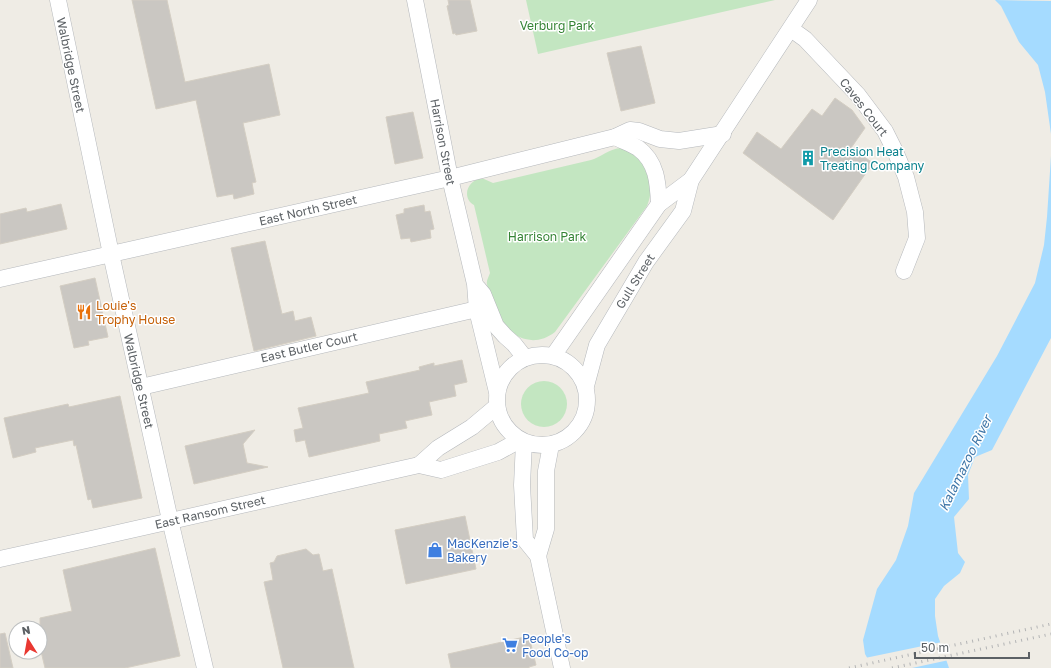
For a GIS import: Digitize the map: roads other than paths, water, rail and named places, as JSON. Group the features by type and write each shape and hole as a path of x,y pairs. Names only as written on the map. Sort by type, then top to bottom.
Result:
{"street":[{"name":"Walbridge Street","path":"58,0 111,254 170,520 206,668"},
{"name":"Harrison Street","path":"415,0 450,178 475,284 477,309 497,399"},
{"name":"Gull Street","path":"553,356 659,204 691,180 723,134 809,0"},
{"name":"Caves Court","path":"791,29 805,39 858,95 885,131 895,151 906,177 915,212 917,238 904,271"},
{"name":"East North Street","path":"0,279 450,178 616,137 630,130 639,131 660,139 679,141 723,134"},
{"path":"616,137 638,149 648,158 655,169 658,184 659,204"},
{"name":"Gull Street","path":"586,386 597,345 646,262 683,211 691,180"},
{"name":"Harrison Street","path":"475,284 483,294 496,326 514,344 525,358"},
{"name":"East Butler Court","path":"141,387 477,309"},
{"path":"538,355 553,356 567,362 578,372 586,386 588,401 585,416 577,429 566,439 551,445 536,445 522,441 501,420 497,399 502,378 511,366 525,358 538,355"},
{"path":"420,465 438,448 472,427 497,399"},
{"path":"522,441 522,485 525,540 538,556 562,668"},
{"name":"East Ransom Street","path":"0,558 92,539 170,520 420,465 441,470 498,452 522,441"},
{"path":"538,556 546,529 546,471 551,445"}],"water":[{"path":"995,0 1051,1 1051,134 1045,92 1038,65 1019,42 1001,6"},
{"name":"Kalamazoo River","path":"1051,156 1051,338 992,450 975,457 968,475 969,499 954,517 958,553 965,562 960,573 944,586 935,599 935,616 938,636 949,668 873,668 865,654 863,640 877,589 896,560 908,526 914,493 997,356 1035,283 1044,245"}],"railway":[{"path":"849,668 1051,624"},
{"path":"892,668 1051,634"}],"place":[{"name":"Precision Heat Treating Company","path":"808,158"},
{"name":"Louie's Trophy House","path":"84,312"},
{"name":"MacKenzie's Bakery","path":"435,550"},
{"name":"People's Food Co-op","path":"510,645"}],"park label":[{"name":"Verburg Park","path":"557,25"},
{"name":"Harrison Park","path":"547,236"}]}
